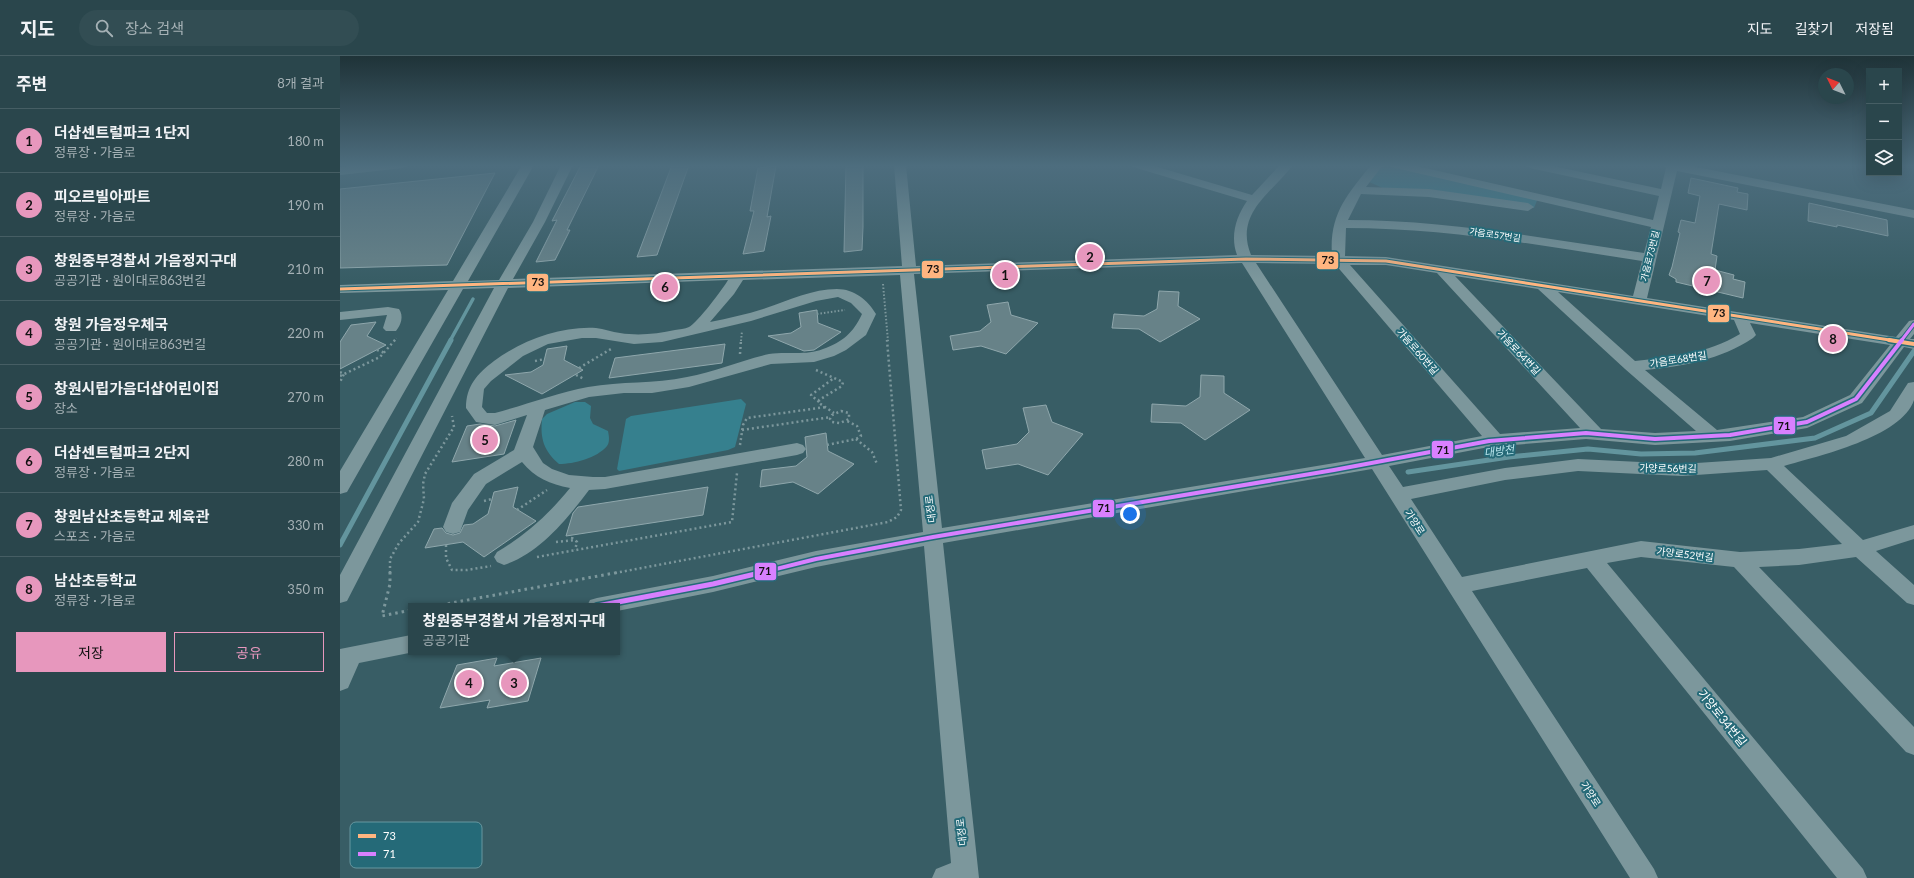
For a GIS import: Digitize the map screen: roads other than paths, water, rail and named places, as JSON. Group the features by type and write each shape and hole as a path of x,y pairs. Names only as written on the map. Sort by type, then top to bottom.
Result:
{"street":[{"path":"340,487 462,285 507,203"},
{"path":"340,595 501,283 539,222 548,203"},
{"name":"대정로","path":"903,203 909,270 907,273 933,536 959,876"},
{"name":"가양로","path":"1252,203 1243,221 1240,239 1246,259 1645,878"},
{"path":"1339,260 1337,237 1339,224 1344,209 1348,203"},
{"path":"1502,203 1534,208 1585,211"},
{"path":"1557,203 1585,211 1658,225"},
{"name":"가음로73번길","path":"1639,301 1664,203"},
{"path":"1860,203 1914,214"},
{"name":"가음로57번길","path":"1339,224 1387,224 1444,228 1650,258"},
{"path":"340,288 1246,259 1386,261 1907,343"},
{"name":"가음로60번길","path":"1339,260 1496,441"},
{"name":"가음로64번길","path":"1442,270 1596,434"},
{"path":"696,329 729,291 738,276"},
{"name":"가음로68번길","path":"1543,286 1631,366 1713,436"},
{"path":"838,293 852,297 865,307 869,314 861,332 853,340 828,353 802,358 770,359 689,382 661,386 588,392 496,419 482,418 474,408 473,395 478,383 500,364 544,341 579,334 596,334 629,338 654,338 696,329 743,318 802,299 838,293"},
{"path":"340,316 388,311 394,312 395,316 392,326"},
{"name":"가음로68번길","path":"1631,366 1698,358 1735,345 1748,335 1740,317"},
{"path":"613,603 713,584 816,559 933,536 1496,441 1586,433 1655,440 1730,435 1807,422 1856,399 1907,343 1914,324"},
{"path":"661,386 665,370"},
{"name":"가양로56번길","path":"1398,495 1505,474 1578,465 1682,470 1771,464 1852,440 1896,415 1914,387"},
{"path":"453,527 459,508 480,479 519,456 524,447 538,407"},
{"path":"524,447 527,456 540,470 562,480 584,483 605,483 797,449"},
{"path":"1771,464 1860,549 1914,597"},
{"path":"501,561 548,527 584,483"},
{"name":"가양로52번길","path":"1457,586 1641,549 1740,560 1799,557 1860,549 1914,532"},
{"name":"가양로34번길","path":"1591,558 1854,878"},
{"path":"1740,560 1914,744"},
{"path":"340,681 346,657 408,645"}],"waterway":[{"path":"450,341 473,299"},
{"path":"340,545 451,340"},
{"name":"대방천","path":"1408,472 1509,457 1588,449 1641,454 1695,453 1815,438 1871,413 1914,351"}],"place":[{"name":"피오르빌아파트","path":"1090,257"},
{"name":"더샵센트럴파크 1단지","path":"1005,275"},
{"name":"창원남산초등학교 체육관","path":"1707,281"},
{"name":"더샵센트럴파크 2단지","path":"665,287"},
{"name":"남산초등학교","path":"1833,339"},
{"name":"창원시립가음더샵어린이집","path":"485,440"},
{"name":"창원 가음정우체국","path":"469,683"},
{"name":"창원중부경찰서 가음정지구대","path":"514,683"}]}
